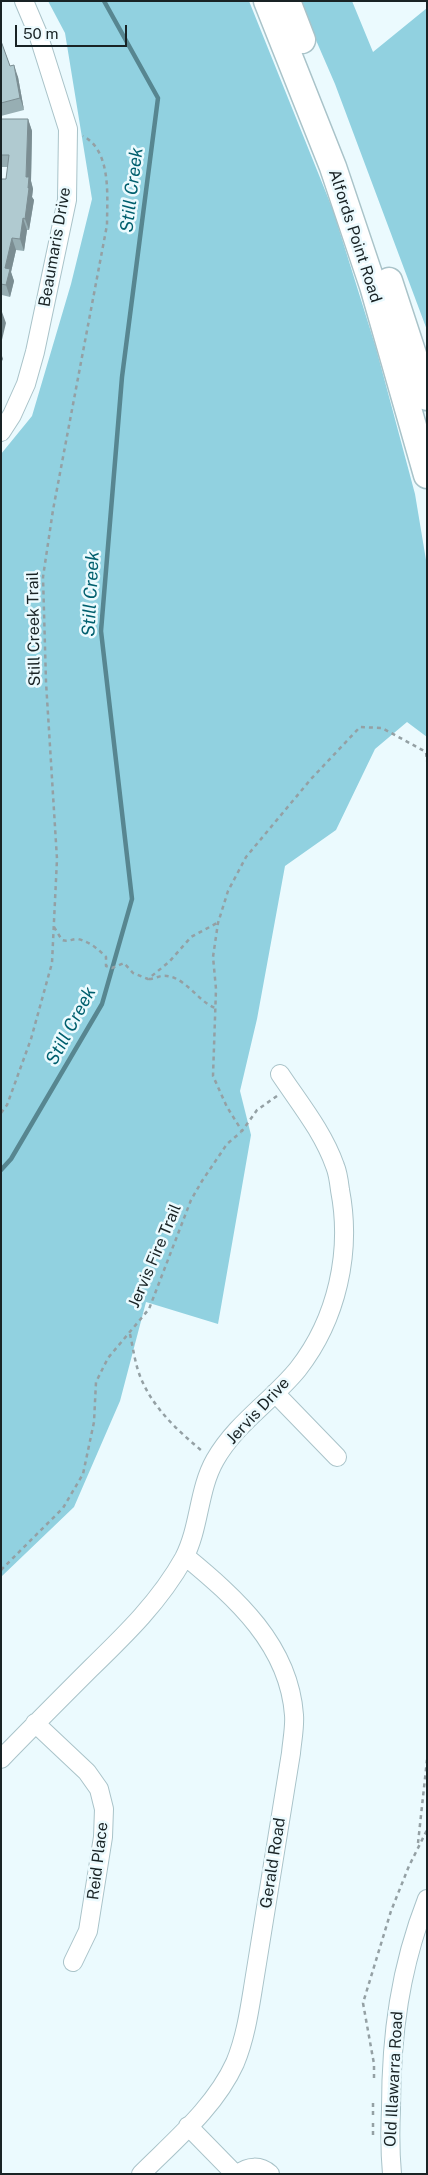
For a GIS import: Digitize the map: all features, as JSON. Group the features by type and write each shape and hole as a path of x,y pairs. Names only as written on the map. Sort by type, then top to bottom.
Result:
{"highway":[{"name":"Alfords Point Road","path":"266,1 332,167 373,286 427,476"},
{"name":"Alfords Point Road","path":"287,1 350,168 427,397"}],"street":[{"name":"Beaumaris Drive","path":"1,432 12,415 26,384 35,352 67,200 68,129 38,34 24,1"},
{"name":"Jervis Drive","path":"1,1758 136,1623 163,1592 184,1556 197,1524 204,1489 214,1462 250,1415 298,1369 316,1342 335,1300 345,1253 344,1209 336,1167 318,1129 280,1074"},
{"path":"275,1393 336,1457"},
{"name":"Gerald Road","path":"141,2174 215,2097 235,2063 247,2024 289,1763 294,1716 288,1677 272,1643 244,1608 184,1556"},
{"name":"Reid Place","path":"35,1723 87,1772 99,1789 104,1809 103,1837 88,1931 73,1962"},
{"name":"Old Illawarra Road","path":"392,2174 390,2158 391,2073 398,1996 414,1935 427,1899"},
{"path":"188,2126 237,2174 251,2167 259,2168 270,2174"}],"path":[{"name":"Still Creek Trail","path":"1,1113 7,1105 31,1039 52,963 57,859 46,682 43,577 53,510 108,225 107,184 102,158 90,140 68,129"},
{"path":"242,1132 227,1107 213,1076 214,957 218,923 228,891 246,857 310,779 360,727 382,728 426,752 427,761"},
{"path":"148,979 169,962 191,937 218,923"},
{"path":"53,926 62,940 67,942 76,939 92,944 106,957 106,966 112,968 124,963 130,967 133,973 148,979 162,976 173,979 215,1008"},
{"name":"Jervis Fire Trail","path":"1,1570 63,1508 84,1474 94,1422 96,1382 108,1358 149,1309 195,1194 227,1144 242,1132 257,1110 277,1096 280,1074"},
{"path":"130,1334 140,1376 159,1410 214,1462"},
{"path":"418,1846 427,1760"}],"shaded area":[{"path":"48,1 249,1 333,210 376,348 415,494 427,566 427,737 407,722 375,749 336,830 285,866 257,1019 240,1091 251,1135 218,1324 146,1302 120,1401 74,1507 1,1577 1,454 32,416 71,284 92,199 65,33"},
{"path":"299,1 352,1 373,52 427,8 427,330 335,84"}],"building":[{"path":"1,41 10,66 14,65 20,98 1,103"},
{"path":"1,119 28,119 26,177 29,177 29,188 25,219 23,218 20,239 12,238 5,268 10,269 6,285 1,284 1,179 6,179 9,155 1,155"}],"waterway":[{"name":"Still Creek","path":"1,1170 11,1159 102,1004 132,899 101,631 122,377 158,98 104,1"}]}
